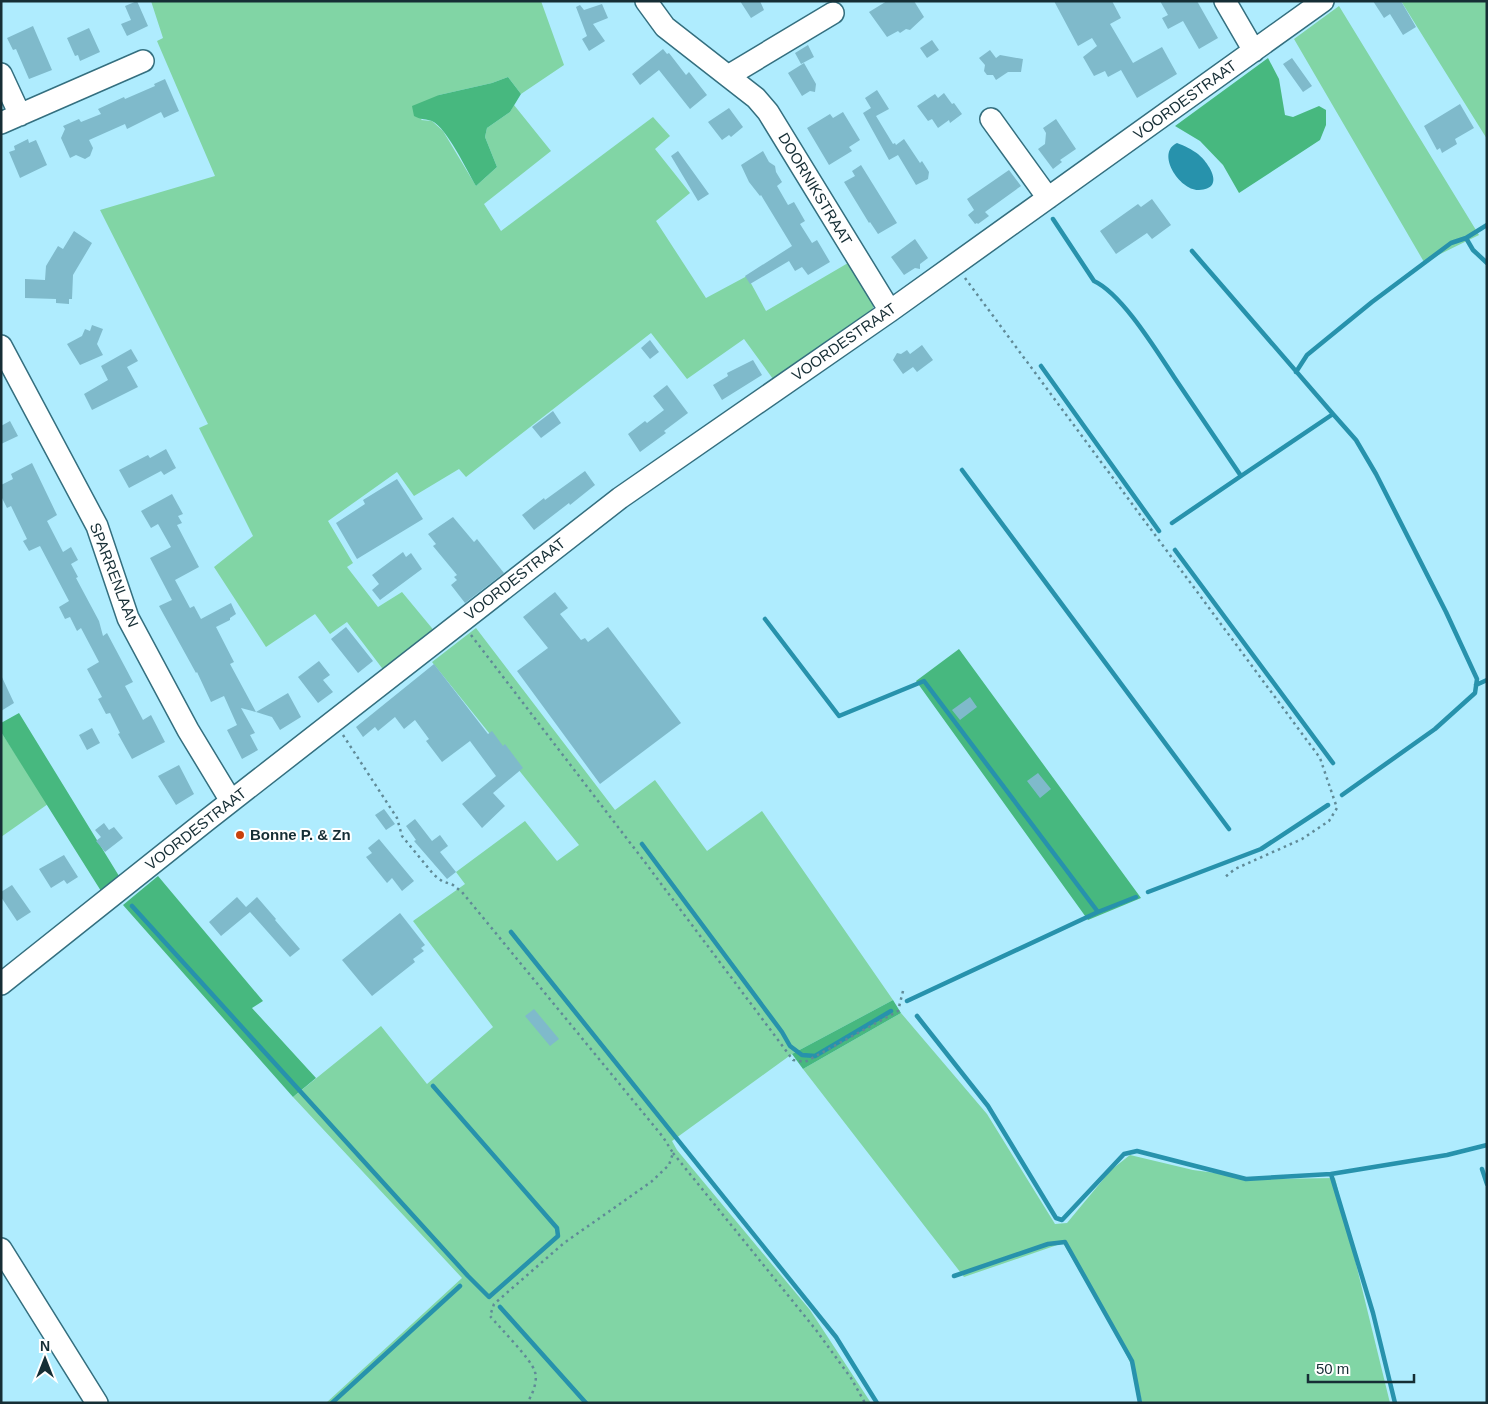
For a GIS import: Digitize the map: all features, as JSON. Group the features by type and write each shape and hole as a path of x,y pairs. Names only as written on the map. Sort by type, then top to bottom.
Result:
{"street":[{"name":"DOORNIKSTRAAT","path":"646,1 665,26 756,98 768,112 890,311"},
{"path":"1225,1 1254,51"},
{"name":"VOORDESTRAAT","path":"1,984 620,498 890,311 1323,1"},
{"path":"728,76 833,13"},
{"path":"1,74 10,119 142,61"},
{"path":"992,119 1048,198"},
{"name":"SPARRENLAAN","path":"1,346 97,526 128,618 188,730 231,802"},
{"path":"1,1249 97,1403"}],"path":[{"path":"955,265 1320,758 1337,808 1329,821 1302,839 1235,869 1225,877"},
{"path":"461,621 793,1060 805,1062 898,1011 903,990"},
{"path":"333,722 398,818 402,836 434,875 442,881 454,885 462,892 663,1137 673,1153 816,1330 851,1378 865,1403"},
{"path":"527,1403 533,1393 536,1373 530,1363 490,1316 494,1304 564,1243 651,1182 669,1165 673,1153"}],"green space":[{"path":"151,1 541,1 564,65 521,94 508,77 492,83 439,95 421,120 432,121 443,131 476,186 497,167 485,137 487,128 510,112 514,105 551,151 484,204 501,231 653,117 670,136 655,149 690,193 656,221 706,298 747,276 766,311 848,263 873,300 873,308 868,317 773,379 744,339 687,379 651,333 466,477 459,469 414,496 397,472 328,521 353,563 347,567 378,607 402,592 436,633 385,672 347,622 330,634 315,614 266,647 214,567 253,536 199,428 208,424 100,210 215,176 157,41 163,38"},
{"path":"1401,1 1487,1 1487,139"},
{"path":"1339,6 1479,235 1424,262 1294,39"},
{"path":"1268,58 1279,79 1285,115 1293,117 1319,106 1326,110 1326,125 1320,140 1239,193 1223,165 1200,141 1175,126"},
{"path":"508,77 521,94 510,112 487,128 485,137 497,167 476,186 444,132 432,121 414,116 412,106 439,95 492,83"},
{"path":"476,628 615,810 655,780 707,851 762,811 893,1000 792,1054 672,1141 677,1150 810,1310 871,1403 326,1403 462,1278 293,1097 381,1026 427,1084 493,1027 413,921 465,884 456,872 525,821 557,861 579,845 432,662"},
{"path":"959,649 1141,898 1088,920 916,681"},
{"path":"19,713 119,876 101,891 1,732 1,723"},
{"path":"1,732 48,804 1,837"},
{"path":"158,876 263,1001 252,1008 316,1078 293,1097 123,905"},
{"path":"893,1000 901,1013 803,1069 792,1054"},
{"path":"901,1013 987,1114 1055,1224 1067,1223 1111,1170 1130,1155 1193,1170 1261,1179 1335,1178 1390,1403 1142,1403 1136,1375 1116,1333 1063,1243 964,1277 803,1069"}],"water":[{"path":"1177,143 1196,152 1207,163 1213,175 1213,181 1212,185 1207,189 1192,189 1184,184 1173,171 1168,155 1171,148"}],"building":[{"path":"137,1 148,26 127,36 121,24 131,20 125,6"},
{"path":"740,1 760,1 764,10 751,18"},
{"path":"887,1 914,1 924,17 910,30 906,29 900,33 898,31 887,37 869,12"},
{"path":"1054,1 1112,1 1121,18 1110,24 1133,63 1162,47 1177,74 1137,98 1121,70 1108,77 1105,71 1094,76 1083,57 1097,46 1092,38 1078,46"},
{"path":"1160,1 1197,1 1218,38 1199,49 1183,21 1168,29 1162,18 1168,15"},
{"path":"1373,1 1401,1 1416,27 1403,35 1390,14 1384,18"},
{"path":"602,4 608,18 593,24 605,41 589,51 582,39 587,36 576,7 580,5 584,10"},
{"path":"33,26 52,70 29,79 16,49 13,50 7,38"},
{"path":"89,28 100,52 80,61 78,55 75,56 67,38"},
{"path":"932,40 939,50 927,58 920,48"},
{"path":"808,45 814,57 801,64 795,53"},
{"path":"663,49 667,54 669,53 686,75 689,72 707,95 690,109 659,70 640,85 632,74"},
{"path":"990,50 996,58 1000,55 1023,59 1021,72 1008,72 996,80 993,75 987,75 984,71 985,65 979,58"},
{"path":"1292,58 1312,86 1303,92 1283,64"},
{"path":"804,63 816,84 815,92 810,91 802,96 788,73"},
{"path":"165,79 179,111 164,118 161,112 127,129 125,124 89,140 93,148 90,156 85,159 76,155 70,158 61,138 65,129 63,126 79,119 81,122 101,114 98,109 155,86 154,84"},
{"path":"877,90 889,109 876,116 893,144 895,143 896,145 904,139 920,163 922,161 929,172 928,179 916,185 898,155 889,160 863,113 871,108 865,98"},
{"path":"944,93 962,114 950,123 949,120 938,128 932,119 928,121 917,106 935,94 938,98"},
{"path":"1460,104 1474,128 1455,139 1457,144 1442,153 1440,148 1437,150 1424,126"},
{"path":"729,108 743,127 731,137 729,135 722,140 708,122"},
{"path":"843,112 860,140 849,147 852,151 829,165 807,128 830,114 833,118"},
{"path":"1056,119 1076,149 1060,160 1062,162 1053,169 1038,149 1045,144 1046,133 1043,128"},
{"path":"28,139 29,143 36,140 47,165 20,178 9,152 15,150 14,146"},
{"path":"678,151 709,194 698,201 671,156"},
{"path":"763,151 769,162 775,166 782,182 777,186 788,205 794,202 805,221 800,224 812,243 817,240 830,262 808,275 802,267 795,271 789,261 750,284 745,276 792,246 761,195 749,182 741,165"},
{"path":"861,165 897,223 878,234 869,223 844,182 855,176 852,171"},
{"path":"1009,170 1021,186 985,212 989,216 975,224 968,215 974,210 967,199"},
{"path":"1152,199 1171,225 1152,239 1147,233 1116,254 1100,231 1138,204 1141,207"},
{"path":"74,231 92,243 73,275 72,299 69,299 69,304 56,303 56,299 25,298 25,279 45,280 46,266 58,246 63,249"},
{"path":"915,239 928,258 920,264 920,269 915,268 904,275 891,257"},
{"path":"92,325 103,329 97,344 103,355 80,365 67,344 82,336 85,329 90,331"},
{"path":"650,340 659,352 650,359 641,348"},
{"path":"922,345 933,360 917,372 913,367 903,374 893,360 897,353 901,354 907,350 910,354"},
{"path":"131,349 138,361 127,367 138,387 92,410 84,394 108,380 101,366"},
{"path":"753,360 762,375 722,400 713,385 728,376 727,373"},
{"path":"667,385 688,413 664,431 666,433 640,452 628,434 664,410 653,396"},
{"path":"553,411 561,423 541,438 532,427"},
{"path":"10,421 18,436 1,444 1,426"},
{"path":"166,449 176,468 164,475 161,471 129,488 119,470 148,455 150,458"},
{"path":"32,463 57,515 47,521 63,552 71,547 78,560 71,564 78,577 76,578 99,621 103,636 107,633 133,682 125,686 143,720 151,715 165,742 132,759 118,734 120,733 110,713 106,714 98,699 102,697 87,669 99,662 81,628 77,631 70,617 65,619 59,607 69,601 40,546 29,551 23,541 27,539 11,506 7,508 1,496 1,485 13,479 11,474"},
{"path":"585,471 595,485 534,530 522,515"},
{"path":"397,479 423,519 357,559 336,523 365,504 363,500"},
{"path":"172,494 183,514 178,516 182,523 177,525 199,567 175,580 190,608 194,606 201,619 231,603 236,614 230,620 216,627 234,662 230,664 256,712 241,708 255,733 250,735 258,750 242,759 227,730 237,725 224,696 211,702 197,672 159,606 172,600 150,558 171,547 158,524 151,528 141,511"},
{"path":"453,517 474,542 477,539 504,573 465,603 451,585 457,580 454,577 457,575 433,546 436,544 428,534"},
{"path":"403,552 406,557 411,553 422,569 380,600 372,590 379,584 372,575"},
{"path":"555,592 568,608 560,614 581,640 585,638 588,642 608,627 681,723 600,784 517,671 548,648 523,617"},
{"path":"346,627 373,661 358,673 331,639"},
{"path":"319,661 330,675 323,680 333,692 318,703 298,677"},
{"path":"434,664 488,734 492,731 503,746 505,744 523,768 493,793 505,806 482,828 462,804 496,776 470,741 442,762 426,741 429,739 415,720 404,729 395,717 378,731 375,727 363,737 356,727"},
{"path":"1,675 14,703 1,711"},
{"path":"288,693 301,717 280,730 272,717 256,712"},
{"path":"970,697 977,707 960,720 952,710"},
{"path":"92,728 100,743 87,750 79,735"},
{"path":"179,765 194,794 176,805 158,776"},
{"path":"1038,773 1051,789 1040,798 1027,781"},
{"path":"384,809 395,824 386,830 375,815"},
{"path":"415,819 432,841 440,835 448,846 440,852 456,872 447,879 414,841 416,840 406,826"},
{"path":"104,823 109,830 114,827 123,838 105,852 96,841 101,837 95,830"},
{"path":"379,839 414,881 402,891 392,878 387,883 366,857 372,853 368,848"},
{"path":"64,855 78,877 67,884 64,880 51,888 39,869"},
{"path":"12,885 31,912 17,921 1,897 1,892"},
{"path":"237,897 246,907 257,897 300,949 290,957 250,912 221,936 209,922"},
{"path":"400,913 425,945 421,948 424,951 413,959 415,962 372,996 342,960"},
{"path":"534,1009 559,1039 550,1046 525,1016"}],"waterway":[{"path":"1053,219 1094,281 1116,298 1138,324 1241,476 1333,414 1356,440 1376,474 1446,612 1477,679 1475,693 1435,729 1342,795"},
{"path":"1296,372 1307,355 1372,302 1451,243 1466,238 1487,225"},
{"path":"1466,238 1473,250 1487,263"},
{"path":"1192,251 1333,414"},
{"path":"1041,366 1159,531"},
{"path":"962,470 1229,829"},
{"path":"1172,523 1241,476"},
{"path":"1175,550 1333,763"},
{"path":"765,619 839,716 924,681 1098,912"},
{"path":"1476,685 1487,680"},
{"path":"1148,892 1261,849 1328,805"},
{"path":"642,844 782,1032 790,1046 802,1055 815,1056 891,1011"},
{"path":"907,1001 1098,912 1136,897"},
{"path":"132,906 489,1297 558,1236 557,1228 433,1086"},
{"path":"511,932 836,1337 877,1403"},
{"path":"917,1016 988,1106 1056,1218 1062,1220 1124,1154 1137,1151 1246,1179 1331,1174 1373,1313 1395,1403"},
{"path":"1331,1174 1447,1155 1487,1145"},
{"path":"1482,1169 1487,1184"},
{"path":"954,1276 1048,1244 1065,1242 1132,1361 1140,1403"},
{"path":"332,1403 460,1286"},
{"path":"500,1307 586,1403"}],"place":[{"name":"Bonne P. & Zn","path":"240,835"}]}
